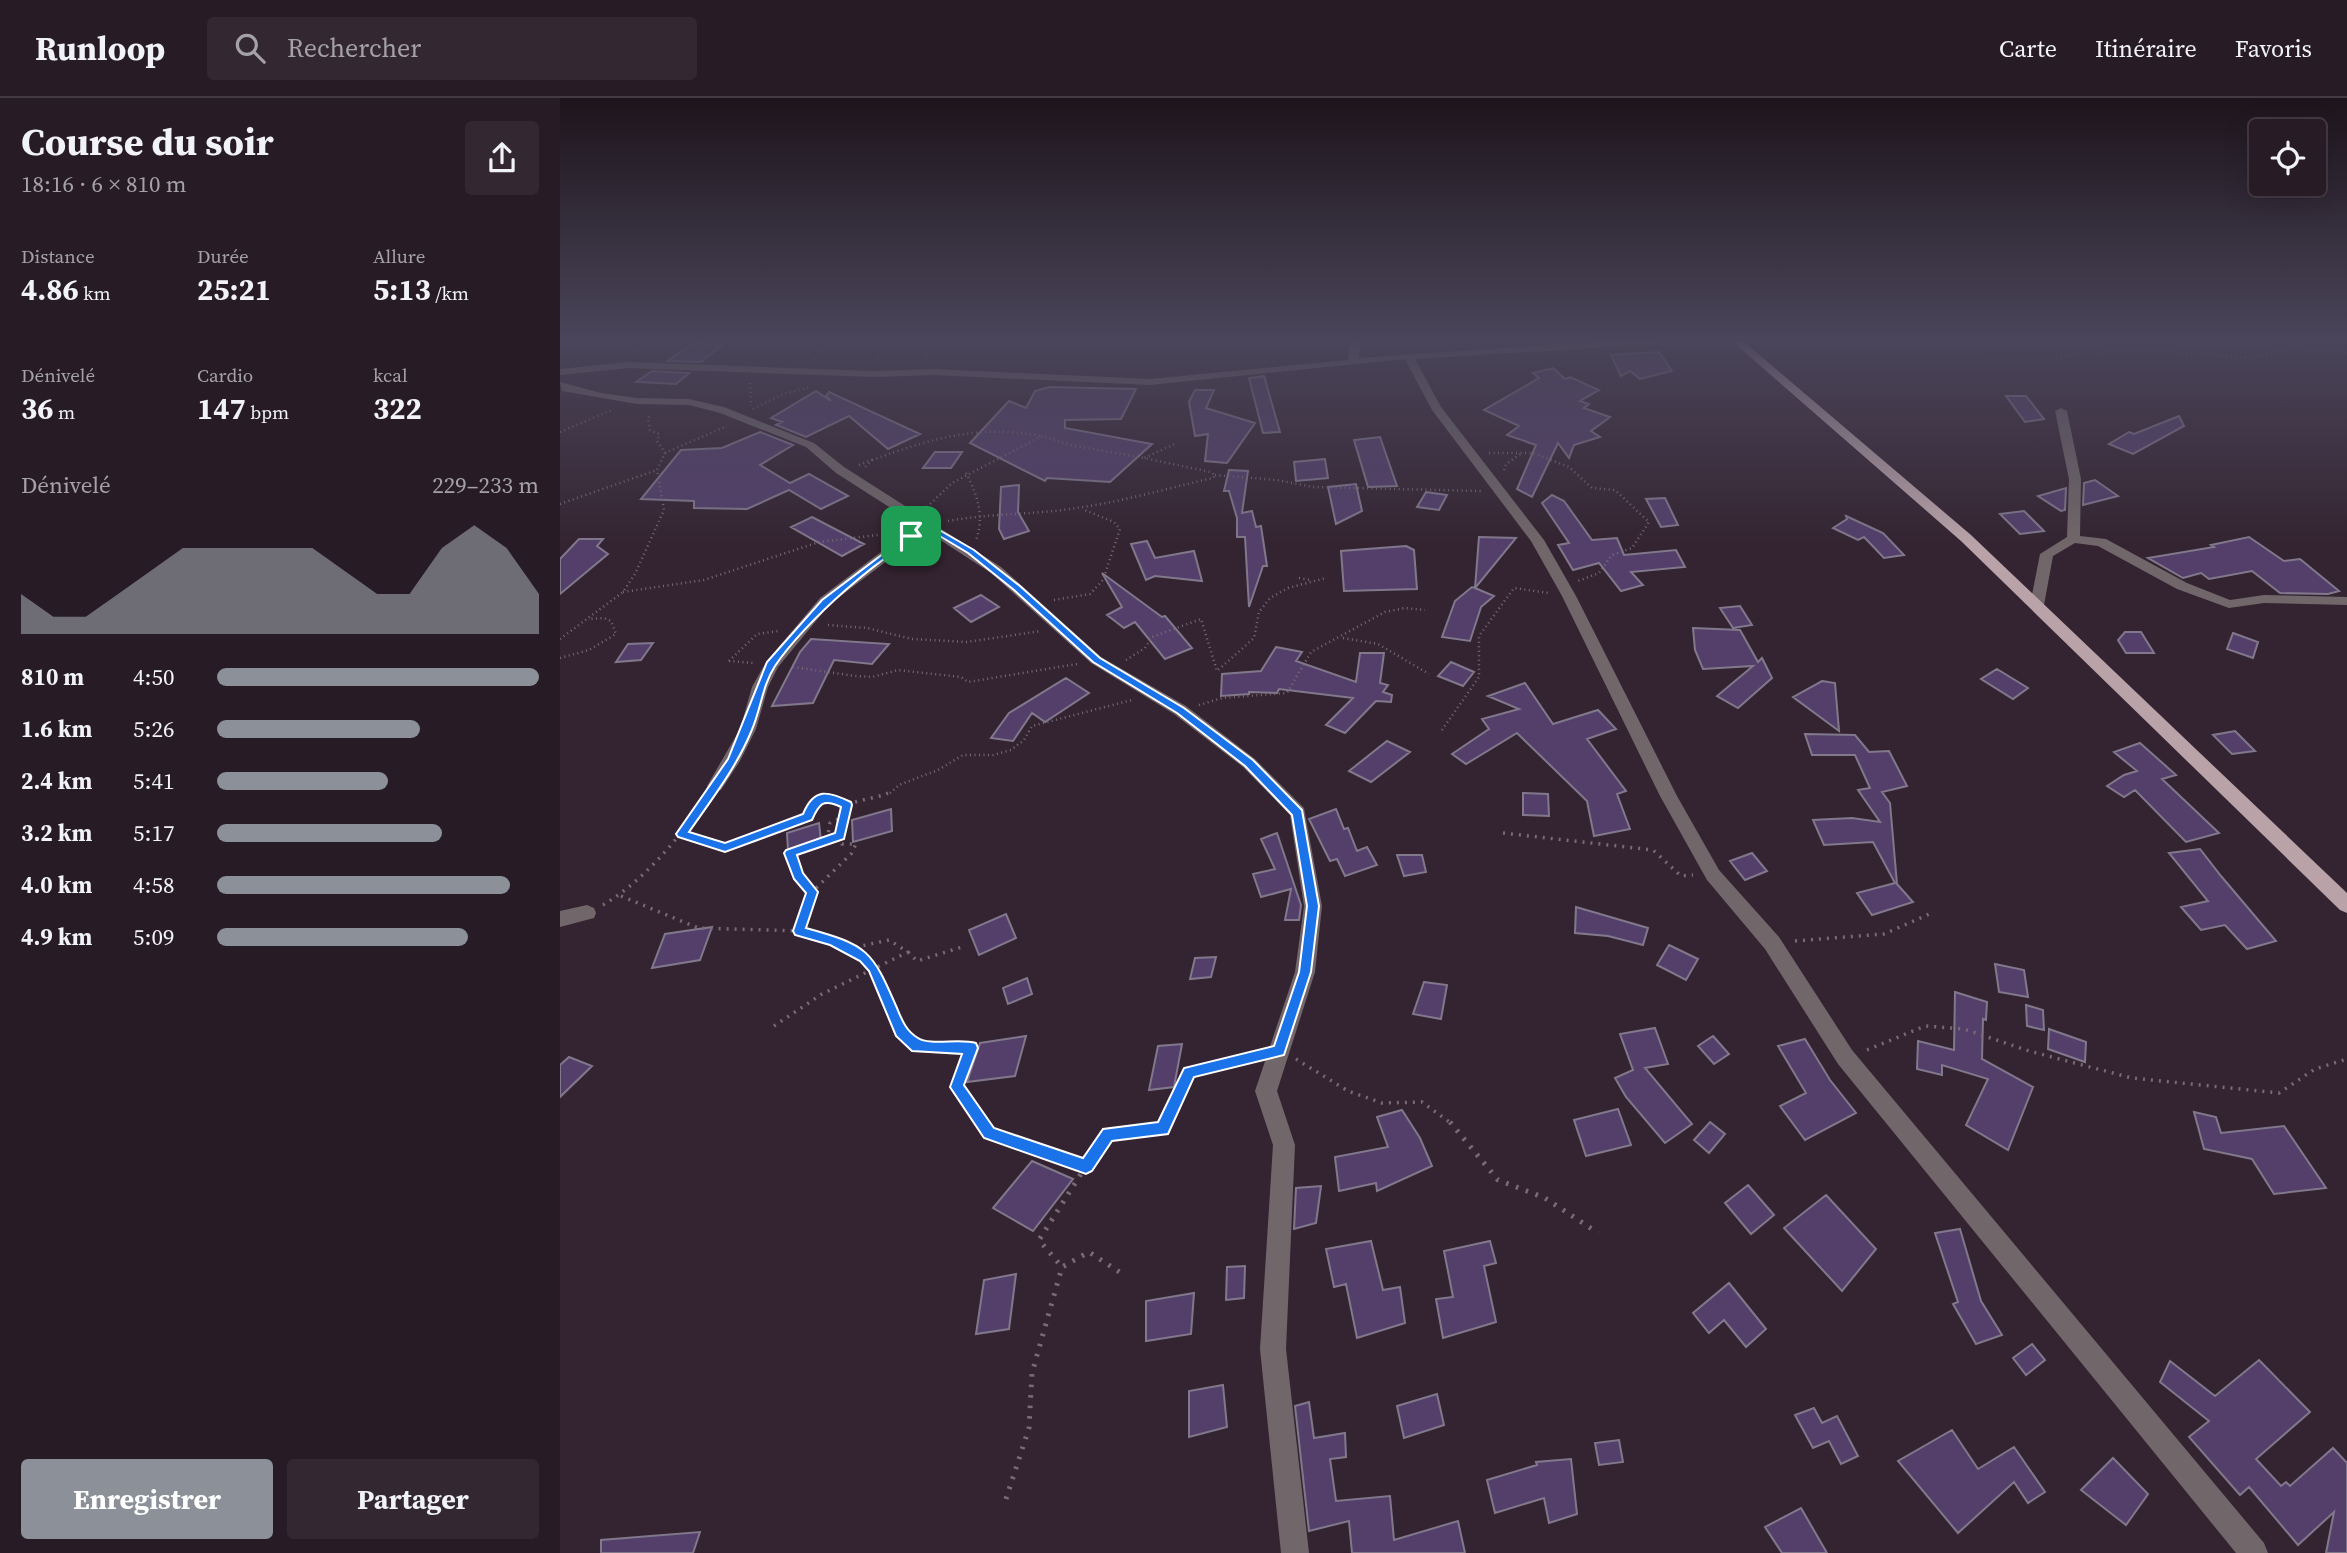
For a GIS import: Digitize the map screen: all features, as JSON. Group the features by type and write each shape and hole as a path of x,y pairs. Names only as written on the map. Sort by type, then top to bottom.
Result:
{"main road":[{"path":"1816,409 1966,538 2347,905"}],"street":[{"path":"719,409 810,445 840,470 971,552 1104,664 1180,710 1249,763 1298,813 1313,906 1305,972 1266,1091 1284,1145 1273,1349 1295,1553"},
{"path":"1437,409 1537,540 1566,591 1669,796 1713,875 1772,943 1845,1057 2255,1553"},
{"path":"2061,411 2075,480 2073,539"},
{"path":"715,786 732,761 748,729 760,687 771,665 804,623 825,601 926,525"},
{"path":"2037,605 2047,554 2073,539 2101,542 2182,586 2229,604 2264,599 2347,601"},
{"path":"560,919 587,913"}],"path":[{"path":"560,432 616,409"},
{"path":"654,409 648,419 650,430 659,433 657,441 665,453"},
{"path":"560,639 623,592 635,574 664,510 657,470 665,453 745,418 756,409"},
{"path":"872,460 979,428 1013,430 1070,445 1144,458 1215,475 1277,480 1314,487 1499,491 1506,464 1522,453"},
{"path":"1042,436 1003,458 967,473 932,500 926,525 981,515 1043,513 1080,508 1200,483 1215,475"},
{"path":"1144,458 1177,443"},
{"path":"1442,730 1479,677 1479,636 1514,587 1566,591 1599,573 1612,555 1632,548 1648,522 1615,490 1592,488 1569,467 1533,453 1470,453"},
{"path":"560,504 657,470"},
{"path":"967,473 979,499 982,526 971,552"},
{"path":"1037,605 1060,598 1090,594 1103,580 1120,529 1114,522 1080,508"},
{"path":"623,592 704,580 819,542 891,532"},
{"path":"1299,578 1313,581"},
{"path":"1060,626 1026,635 967,642 912,639 867,628 804,623 757,634 729,661 872,677 898,670 961,677 968,682 1104,664 1144,648 1152,637 1201,619 1217,671 1233,654 1253,640 1258,629 1259,612 1267,601 1284,590 1326,579"},
{"path":"1180,710 1222,698 1287,693 1311,652 1385,612 1405,608 1425,610"},
{"path":"560,658 589,650 616,634 611,621 604,618 587,619"},
{"path":"1341,638 1360,637 1380,644 1429,674"},
{"path":"847,805 862,798 887,795 899,785 919,775 938,770 963,755 993,755 1011,750 1024,740 1032,726 1154,694"},
{"path":"587,913 621,896 682,834 715,786"},
{"path":"682,834 725,847 808,817 813,803 820,799 831,797 847,805"},
{"path":"799,931 812,892 851,854 856,844 842,844 840,836 847,815 847,805"},
{"path":"828,840 830,823 847,815"},
{"path":"1503,833 1560,838 1616,848 1653,849 1681,876 1713,875"},
{"path":"812,892 798,875 790,853 840,836"},
{"path":"621,896 698,928 799,931 852,948 874,968 901,1032 917,1046 971,1048 957,1087 989,1133 1086,1166"},
{"path":"1772,943 1884,934 1934,912"},
{"path":"852,948 890,940 917,961 962,947"},
{"path":"774,1026 805,1002 908,952"},
{"path":"1845,1057 1886,1044 1925,1026 1964,1029 2029,1051 2132,1078 2279,1093 2315,1069 2347,1059"},
{"path":"1062,1267 1039,1240 1108,1134 1163,1129 1189,1072 1279,1051 1359,1095 1382,1102 1422,1102 1454,1125 1498,1180 1545,1198 1598,1233"},
{"path":"1006,1499 1029,1428 1032,1373 1062,1267 1089,1252 1121,1273"}],"building":[{"path":"786,409 866,409 920,434 888,449 849,416 806,437 776,425 782,422 771,418"},
{"path":"1002,409 1126,409 1121,419 1065,420 1065,428 1152,444 1110,482 1047,478 1045,481 970,443"},
{"path":"1190,409 1209,409 1255,423 1227,463 1205,461 1208,434 1195,436"},
{"path":"1257,409 1273,409 1280,432 1263,433"},
{"path":"1587,409 1610,417 1591,431 1600,437 1574,445 1569,458 1558,443 1532,497 1517,489 1536,445 1507,435 1519,426 1484,410"},
{"path":"2015,409 2036,409 2044,419 2025,422"},
{"path":"2179,416 2184,426 2133,454 2109,444 2129,432 2134,434"},
{"path":"760,432 793,445 760,465 790,483 809,474 848,496 821,509 789,490 747,509 694,508 694,501 641,499 681,450 722,448"},
{"path":"1380,437 1397,486 1368,487 1354,440"},
{"path":"935,452 962,452 951,468 923,468"},
{"path":"1325,459 1328,478 1296,481 1294,462"},
{"path":"1229,470 1248,471 1242,513 1252,511 1256,527 1261,526 1267,566 1263,566 1249,607 1245,537 1237,537 1237,518 1229,491 1224,491"},
{"path":"2095,480 2118,496 2083,505 2084,483"},
{"path":"1356,484 1362,511 1336,524 1328,487"},
{"path":"1019,485 1018,512 1029,531 1004,539 999,529 1001,487"},
{"path":"2066,488 2065,510 2061,511 2038,496"},
{"path":"1426,492 1447,495 1439,510 1417,507"},
{"path":"1552,495 1564,501 1592,540 1617,538 1624,555 1676,550 1685,567 1631,572 1643,585 1621,591 1599,563 1573,570 1558,545 1569,543 1542,503"},
{"path":"1665,498 1678,525 1661,527 1646,499"},
{"path":"2024,511 2044,531 2020,534 2000,514"},
{"path":"1846,516 1883,533 1904,555 1884,558 1864,537 1858,540 1833,528 1847,519"},
{"path":"812,517 864,544 842,556 791,527"},
{"path":"1479,537 1516,538 1475,588"},
{"path":"2249,537 2284,561 2300,559 2339,591 2328,594 2280,593 2252,571 2209,579 2201,573 2183,578 2148,558 2214,547 2211,545"},
{"path":"579,539 603,539 597,546 608,554 560,594 560,559"},
{"path":"1147,541 1155,558 1194,551 1202,581 1155,576 1146,580 1131,544"},
{"path":"1406,546 1414,550 1417,589 1344,591 1341,551"},
{"path":"1102,573 1162,617 1165,616 1192,648 1165,659 1135,622 1124,628 1107,615 1122,607"},
{"path":"1472,587 1494,596 1481,607 1470,641 1442,637 1455,601"},
{"path":"981,595 999,607 971,622 954,608"},
{"path":"1740,606 1752,625 1733,628 1720,608"},
{"path":"1693,628 1740,630 1758,662 1762,658 1772,678 1738,708 1717,696 1753,666 1703,669 1695,650"},
{"path":"2125,632 2141,632 2154,653 2126,653 2118,640"},
{"path":"2233,633 2258,642 2253,658 2227,649"},
{"path":"811,639 889,644 872,664 834,660 813,703 772,706 800,652"},
{"path":"653,643 641,660 616,662 628,644"},
{"path":"1276,647 1302,652 1296,661 1356,682 1360,653 1384,653 1380,683 1388,685 1383,692 1392,695 1391,702 1376,701 1345,733 1326,725 1353,698 1279,689 1277,693 1249,692 1221,696 1222,674 1261,671"},
{"path":"1451,662 1474,672 1463,686 1438,676"},
{"path":"1997,669 2028,688 2013,699 1981,679"},
{"path":"1066,678 1089,693 1045,722 1032,713 1013,741 991,738 1009,713"},
{"path":"1822,681 1835,683 1839,731 1793,697"},
{"path":"1525,683 1553,724 1598,710 1616,729 1587,739 1626,791 1617,794 1630,829 1594,836 1587,801 1517,733 1466,764 1452,754 1489,729 1482,719 1519,709 1488,696"},
{"path":"2235,731 2255,751 2232,754 2213,735"},
{"path":"1805,734 1855,735 1869,752 1889,751 1907,786 1882,792 1890,803 1897,884 1913,902 1872,915 1857,893 1895,883 1873,842 1824,845 1813,820 1852,818 1880,822 1858,790 1870,788 1855,755 1812,755"},
{"path":"1387,741 1410,752 1371,782 1349,771"},
{"path":"2140,743 2176,775 2162,779 2219,833 2186,842 2135,790 2124,797 2107,786 2124,775 2137,771 2114,752"},
{"path":"1523,793 1548,794 1549,816 1523,815"},
{"path":"891,809 892,831 853,842 852,820"},
{"path":"1336,809 1344,829 1348,828 1357,851 1367,847 1377,865 1345,876 1337,859 1330,861 1309,819"},
{"path":"819,823 821,841 788,851 787,833"},
{"path":"1277,833 1301,905 1299,920 1285,920 1291,889 1261,897 1253,874 1275,869 1261,839"},
{"path":"2200,849 2276,941 2247,949 2225,925 2201,930 2181,907 2208,901 2169,853"},
{"path":"1752,853 1767,871 1745,880 1730,861"},
{"path":"1397,855 1422,855 1426,872 1404,876"},
{"path":"1576,907 1648,928 1643,945 1608,936 1575,933"},
{"path":"1006,914 1016,938 979,955 969,930"},
{"path":"712,927 700,960 652,968 665,934"},
{"path":"1669,945 1698,959 1686,980 1657,965"},
{"path":"1216,957 1211,977 1190,979 1195,958"},
{"path":"1995,964 2024,970 2028,997 1999,992"},
{"path":"1027,978 1032,994 1008,1004 1003,988"},
{"path":"1424,982 1447,985 1441,1019 1413,1014"},
{"path":"1955,992 1987,1002 1986,1020 1983,1019 1982,1059 2033,1087 2008,1150 1966,1125 1988,1079 1942,1065 1942,1075 1917,1069 1918,1041 1954,1050"},
{"path":"2026,1005 2043,1010 2044,1030 2027,1026"},
{"path":"1655,1028 1668,1064 1645,1068 1692,1124 1665,1143 1626,1097 1615,1078 1633,1070 1620,1034"},
{"path":"2049,1029 2086,1042 2085,1062 2048,1049"},
{"path":"1026,1036 1015,1076 967,1082 980,1043"},
{"path":"1713,1036 1729,1054 1714,1064 1698,1046"},
{"path":"1805,1039 1830,1080 1856,1113 1805,1140 1780,1106 1806,1093 1778,1046"},
{"path":"1182,1044 1174,1087 1149,1090 1158,1046"},
{"path":"569,1057 592,1066 560,1097 560,1065"},
{"path":"1618,1109 1631,1145 1586,1156 1574,1120"},
{"path":"1402,1110 1420,1138 1432,1166 1377,1191 1376,1183 1339,1191 1335,1157 1388,1147 1377,1117"},
{"path":"2194,1112 2216,1117 2221,1133 2284,1126 2326,1188 2274,1194 2252,1159 2204,1149"},
{"path":"1710,1122 1725,1134 1709,1153 1694,1140"},
{"path":"1032,1161 1073,1179 1033,1231 993,1208"},
{"path":"1748,1185 1774,1215 1751,1234 1725,1203"},
{"path":"1321,1186 1316,1223 1294,1229 1296,1188"},
{"path":"1826,1195 1876,1249 1842,1291 1784,1228"},
{"path":"1960,1229 1981,1301 2002,1335 1976,1344 1953,1304 1958,1302 1935,1233"},
{"path":"1371,1241 1383,1290 1400,1287 1405,1323 1357,1338 1346,1284 1334,1287 1326,1249"},
{"path":"1490,1241 1496,1263 1484,1266 1496,1322 1443,1338 1436,1299 1453,1297 1444,1251"},
{"path":"1245,1266 1244,1298 1226,1300 1227,1267"},
{"path":"1016,1274 1009,1329 976,1334 984,1280"},
{"path":"1729,1283 1766,1329 1746,1347 1724,1320 1709,1333 1693,1313"},
{"path":"1194,1293 1191,1334 1146,1341 1146,1301"},
{"path":"2032,1344 2045,1360 2026,1375 2013,1358"},
{"path":"2259,1360 2310,1412 2256,1459 2281,1486 2286,1482 2290,1486 2333,1448 2347,1463 2347,1553 2326,1553 2334,1512 2298,1545 2249,1487 2240,1495 2189,1437 2209,1421 2160,1382 2170,1361 2215,1396"},
{"path":"1223,1385 1227,1427 1189,1437 1189,1391"},
{"path":"1437,1394 1444,1425 1404,1438 1397,1406"},
{"path":"1309,1402 1314,1438 1345,1433 1346,1457 1330,1459 1336,1501 1390,1496 1394,1540 1458,1521 1465,1553 1352,1553 1349,1521 1309,1531 1295,1406"},
{"path":"1814,1408 1822,1423 1837,1416 1858,1456 1841,1464 1829,1441 1813,1448 1795,1415"},
{"path":"1952,1430 1978,1469 2014,1447 2045,1492 2028,1503 2014,1482 1958,1533 1898,1461"},
{"path":"1619,1440 1623,1462 1599,1465 1595,1443"},
{"path":"2113,1458 2148,1494 2126,1525 2081,1490"},
{"path":"1571,1459 1577,1514 1549,1523 1544,1498 1495,1513 1487,1480 1537,1465 1536,1462"},
{"path":"1801,1508 1827,1553 1782,1553 1765,1527"},
{"path":"700,1532 693,1553 601,1553 601,1540"}],"route":[{"path":"934,529 971,552 1017,588 1096,660 1180,710 1249,763 1298,813 1313,906 1305,972 1279,1051 1189,1072 1163,1129 1108,1134 1086,1166 989,1133 957,1087 971,1048 917,1046 901,1032 874,968 864,957 852,948 799,931 812,892 798,875 790,853 840,836 847,815 847,805 831,797 820,799 813,803 808,817 725,847 682,834 732,761 748,729 760,687 771,665 825,601 911,536 934,529"}]}
